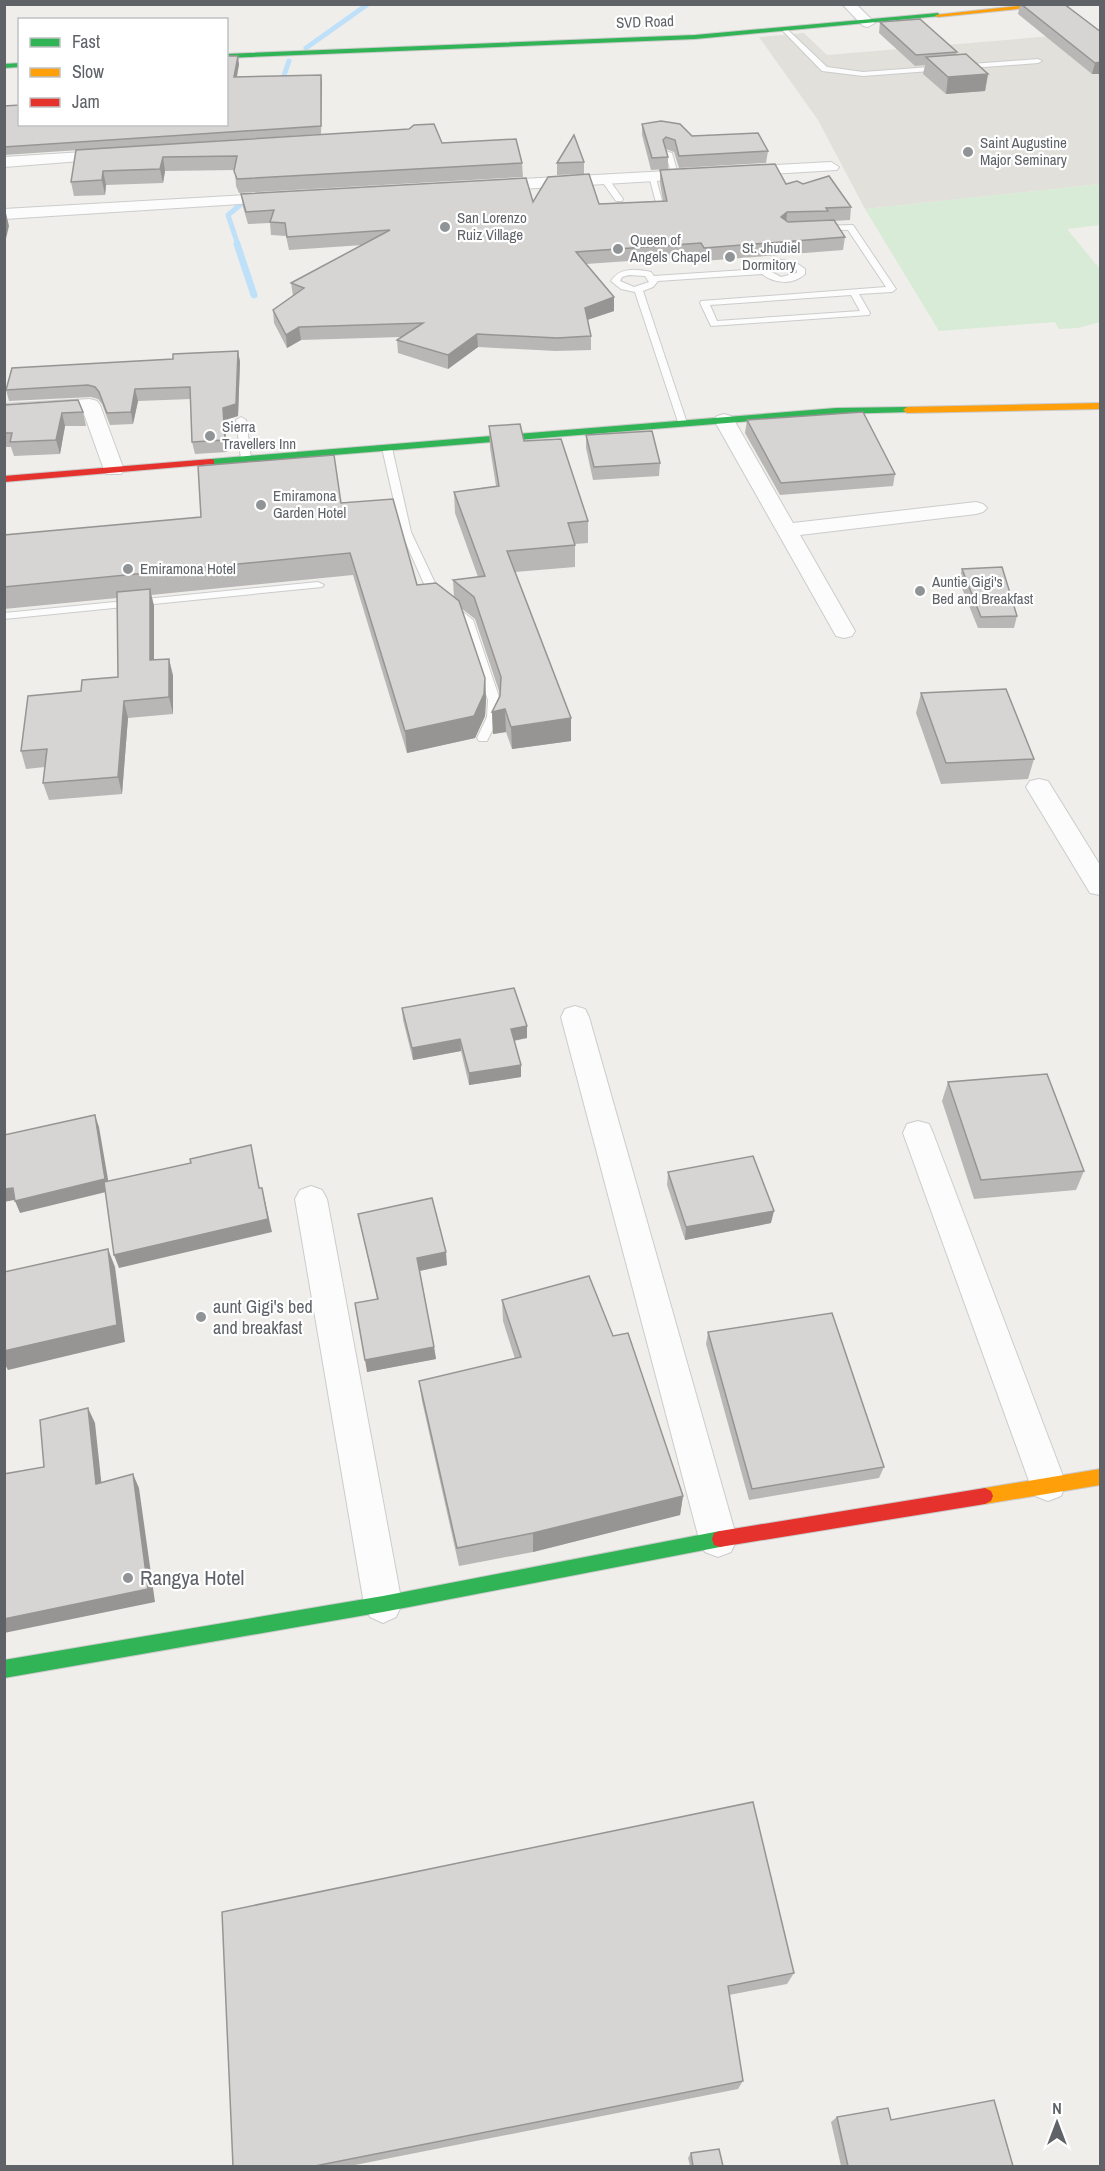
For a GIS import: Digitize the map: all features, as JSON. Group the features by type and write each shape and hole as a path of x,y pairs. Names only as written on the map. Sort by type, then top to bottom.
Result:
{"street":[{"path":"848,4 868,23"},
{"name":"SVD Road","path":"228,56 695,37 1063,4"},
{"path":"4,162 130,154"},
{"path":"470,187 831,167"},
{"path":"4,214 304,197"},
{"path":"4,410 90,405 114,470"},
{"path":"4,479 836,411 1101,406"},
{"path":"724,420 844,631"},
{"path":"785,530 976,508"},
{"path":"1039,787 1101,886"},
{"path":"575,1017 718,1539"},
{"path":"918,1132 1048,1484"},
{"path":"312,1198 383,1604"},
{"path":"4,1669 383,1604 718,1539 1101,1477"}],"lane":[{"path":"785,30 825,69 840,73 863,74 1038,60"},
{"path":"668,153 676,176"},
{"path":"652,178 662,210"},
{"path":"605,180 619,199"},
{"path":"807,229 850,226 892,289 704,303 714,324 866,313 854,293"},
{"path":"654,279 649,287 638,289 621,286 615,281 623,273 636,272 648,274 654,279 764,271 769,276 787,279 798,277 801,274 801,269 794,264 776,262 766,266 764,271"},
{"path":"787,279 799,296"},
{"path":"638,289 682,423"},
{"path":"241,420 246,459"},
{"path":"387,448 406,532 426,577 445,603 467,620 494,700 494,717 483,738"},
{"path":"4,616 318,585"}],"shaded area":[{"name":"Saint Augustine Major Seminary","path":"1100,32 1100,184 865,209 818,120 759,37 804,33 827,55"}],"green space":[{"path":"1100,184 1100,225 1067,229 1100,269 1100,322 1078,328 1059,329 1055,322 939,331 865,209"}],"building":[{"path":"1021,4 1064,4 1101,32 1101,62 1095,63"},
{"path":"920,19 957,52 916,55 880,22"},
{"path":"966,54 988,74 948,77 926,57"},
{"path":"228,56 238,56 234,77 321,75 321,126 4,147 4,106 18,105 18,126 228,126"},
{"path":"661,121 680,124 692,136 758,133 768,151 679,156 675,140 666,137 663,140 668,157 652,158 642,124"},
{"path":"434,124 442,143 516,139 522,163 237,179 234,171 237,156 163,157 160,169 103,171 102,180 71,182 76,150 409,129 414,125"},
{"path":"574,135 584,162 557,163"},
{"path":"775,164 786,184 797,181 803,184 829,176 851,207 826,208 828,211 787,212 781,217 788,222 834,220 845,237 704,248 701,243 576,252 614,297 585,308 591,336 557,338 477,334 448,355 397,340 423,323 299,327 286,335 273,310 304,288 291,283 390,230 287,237 285,223 270,222 274,210 246,212 241,194 526,178 533,202 548,177 589,174 599,204 667,201 660,170"},
{"path":"238,351 236,404 223,408 225,440 192,442 190,387 135,389 131,412 107,413 99,392 95,387 88,385 6,390 12,368 173,359 173,354"},
{"path":"78,400 83,412 62,413 56,440 10,442 12,433 4,433 4,405"},
{"path":"863,412 895,474 781,483 747,420"},
{"path":"520,424 524,441 561,439 588,521 568,523 575,545 507,551 571,718 511,727 505,709 492,712 500,696 501,677 474,597 453,580 485,576 454,492 499,486 489,426"},
{"path":"652,431 660,463 594,467 586,435"},
{"path":"334,455 341,503 393,499 417,585 436,583 459,601 485,678 484,694 474,716 405,731 350,553 4,587 4,535 201,517 198,466"},
{"path":"1002,567 1017,616 981,617 962,569"},
{"path":"150,589 150,660 169,659 169,697 124,701 118,777 43,783 47,749 21,751 28,696 81,691 82,680 118,677 117,592"},
{"path":"1006,689 1034,759 946,763 921,693"},
{"path":"514,988 527,1026 511,1029 521,1065 469,1073 460,1039 412,1048 402,1008"},
{"path":"1047,1074 1084,1171 981,1180 948,1082"},
{"path":"95,1115 105,1179 15,1201 13,1188 4,1189 4,1135"},
{"path":"251,1145 259,1188 262,1188 268,1219 114,1255 104,1182 191,1163 190,1159"},
{"path":"753,1156 774,1211 686,1227 668,1172"},
{"path":"432,1198 446,1252 417,1258 434,1347 365,1360 355,1303 378,1299 358,1214"},
{"path":"108,1249 117,1325 4,1351 4,1272"},
{"path":"589,1276 613,1336 628,1333 683,1496 533,1533 457,1548 419,1381 521,1357 502,1300"},
{"path":"832,1313 884,1467 752,1489 708,1332"},
{"path":"88,1408 96,1484 133,1474 148,1589 4,1619 4,1474 44,1467 40,1420"},
{"path":"753,1802 794,1973 728,1986 743,2081 315,2166 233,2166 222,1912"},
{"path":"994,2100 1013,2166 848,2166 837,2117 888,2108 891,2120"},
{"path":"719,2149 723,2166 693,2166 691,2153"}],"waterway":[{"path":"306,48 368,4"},
{"path":"279,90 289,61"},
{"path":"238,245 228,215 251,196"},
{"path":"237,244 254,295"}],"traffic: fast":[{"path":"228,56 695,37 938,15"},
{"path":"4,66 18,65"},
{"path":"211,462 836,411 907,410"},
{"path":"4,1669 383,1604 720,1539"}],"traffic: slow":[{"path":"938,15 1063,4"},
{"path":"907,410 1100,406"},
{"path":"985,1496 1100,1477"}],"traffic: jam":[{"path":"4,479 211,462"},
{"path":"720,1539 985,1496"}],"place":[{"name":"Saint Augustine Major Seminary","path":"968,152"},
{"name":"San Lorenzo Ruiz Village","path":"445,227"},
{"name":"Queen of Angels Chapel","path":"618,249"},
{"name":"St. Jhudiel Dormitory","path":"730,257"},
{"name":"Sierra Travellers Inn","path":"210,436"},
{"name":"Emiramona Garden Hotel","path":"261,505"},
{"name":"Emiramona Hotel","path":"128,569"},
{"name":"Auntie Gigi's Bed and Breakfast","path":"920,591"},
{"name":"aunt Gigi's bed and breakfast","path":"201,1317"},
{"name":"Rangya Hotel","path":"128,1578"}]}
